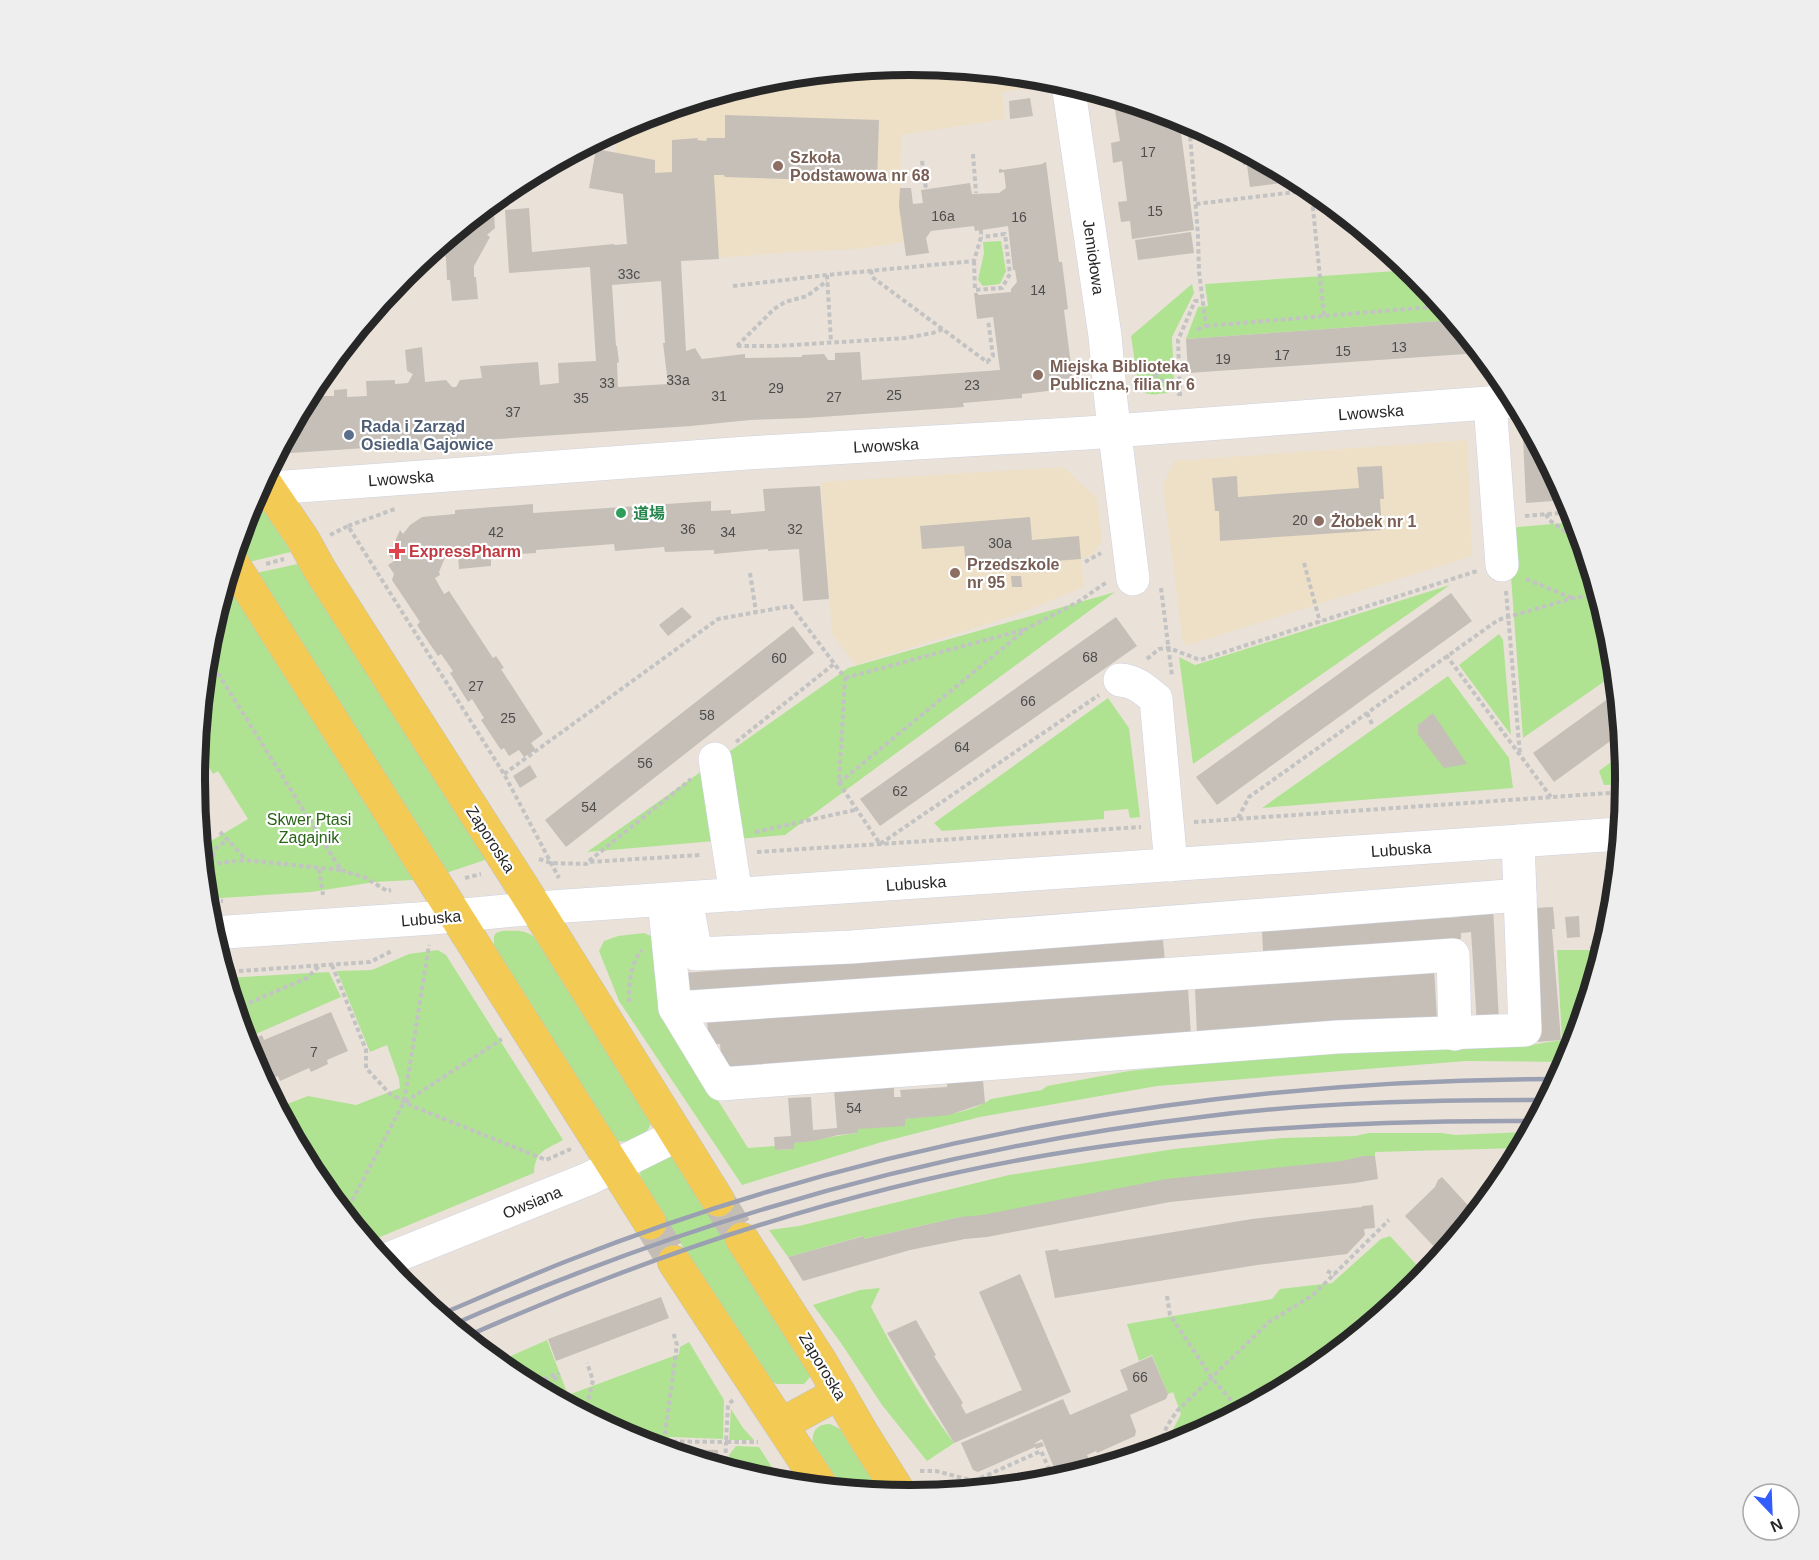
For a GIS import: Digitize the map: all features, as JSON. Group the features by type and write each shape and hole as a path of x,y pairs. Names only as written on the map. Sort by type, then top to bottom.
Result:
{"main road":[{"name":"Zaporoska","path":"267,491 303,539 326,580 536,908 718,1200"},
{"path":"247,564 457,916 650,1223"},
{"name":"Zaporoska","path":"742,1239 839,1393 910,1483"},
{"path":"674,1262 750,1380 773,1433 814,1479"},
{"path":"773,1433 839,1393"}],"street":[{"name":"Jemiołowa","path":"1069,94 1101,307 1133,579"},
{"name":"Lwowska","path":"269,486 1116,431 1502,402"},
{"path":"1502,402 1499,518 1503,568"},
{"path":"1125,680 1142,687 1156,699 1171,865"},
{"path":"715,759 736,895"},
{"name":"Lubuska","path":"222,932 457,916 536,908 672,906 736,895 1612,835"},
{"path":"672,906 675,1008 721,1084 1337,1036 1525,1030 1518,841"},
{"path":"672,906 696,954 851,947 1520,895"},
{"path":"675,1008 1453,955 1455,1034"},
{"name":"Owsiana","path":"391,1258 579,1184 677,1135"}],"path":[{"path":"1190,134 1199,272 1206,326"},
{"path":"973,154 976,193"},
{"path":"922,161 926,189"},
{"path":"1196,204 1296,191"},
{"path":"1312,202 1324,316"},
{"path":"981,230 974,261 975,290 1002,288 1010,274 1005,234 981,237"},
{"path":"733,286 974,261"},
{"path":"871,270 872,277 987,362 993,356 988,320"},
{"path":"827,275 831,342"},
{"path":"827,281 807,296 785,302 774,309 737,346 776,346 905,338 943,329"},
{"path":"1135,359 1180,396 1178,340 1194,302 1202,301"},
{"path":"1194,331 1206,326 1432,307"},
{"path":"1499,518 1562,513"},
{"path":"1546,514 1549,520 1570,535"},
{"path":"326,537 348,526 504,774 564,886"},
{"path":"247,564 294,556"},
{"path":"1304,564 1320,622"},
{"path":"880,844 1125,680 1132,669 1159,649 1169,648 1200,660 1489,568 1503,568 1573,598"},
{"path":"1503,568 1520,755"},
{"path":"750,573 756,612"},
{"path":"838,783 1026,629 1078,602 1108,581 1133,579"},
{"path":"1238,818 1249,797 1498,620 1573,598 1589,596"},
{"path":"504,774 718,619 791,606 845,678 838,783 880,844"},
{"path":"845,678 1026,629"},
{"path":"1446,655 1551,797"},
{"path":"214,667 341,870"},
{"path":"1367,713 1372,726"},
{"path":"535,858 551,862 586,864 729,846 880,844 1167,826 1238,818 1614,793"},
{"path":"729,846 855,810"},
{"path":"220,832 245,860"},
{"path":"228,840 216,846 212,854 212,864 245,860 341,870 366,878 387,891 396,890"},
{"path":"319,869 323,895"},
{"path":"462,879 483,873"},
{"path":"629,1006 629,988 635,958 672,906"},
{"path":"349,1207 404,1102 430,942 421,942"},
{"path":"1591,946 1593,950"},
{"path":"232,972 370,962 395,949"},
{"path":"332,965 366,1050 366,1068 389,1093 404,1102 546,1160 574,1147"},
{"path":"242,1006 307,978 320,966"},
{"path":"404,1102 506,1037"},
{"path":"1162,1438 1177,1411 1269,1322 1303,1303 1335,1275 1389,1220"},
{"path":"1327,1271 1335,1275"},
{"path":"1167,1296 1170,1315 1212,1378 1235,1405"},
{"path":"664,1441 677,1345 673,1332"},
{"path":"587,1363 593,1380 587,1406"},
{"path":"540,1380 559,1373 550,1387"},
{"path":"725,1460 728,1405 736,1397"},
{"path":"665,1441 726,1442 773,1433"},
{"path":"910,1483 936,1471 974,1481 1041,1451 1050,1470"}],"shaded area":[{"name":"Szkoła Podstawowa nr 68","path":"910,75 1002,81 1033,87 1002,92 1005,119 901,135 900,206 904,242 859,249 681,261 665,173 655,173 654,160 615,153 616,140 683,112 727,99 817,81"},
{"name":"Żłobek nr 1","path":"1467,440 1472,556 1188,645 1183,643 1163,486 1174,461"},
{"name":"Przedszkole nr 95","path":"1063,467 1097,498 1102,541 1093,554 1081,559 1084,587 1013,616 855,665 832,633 821,482"}],"green space":[{"path":"910,75 975,79 884,76"},
{"path":"1001,241 1006,271 1000,284 983,286 978,280 984,253 983,242"},
{"path":"1397,271 1445,321 1186,339 1198,307 1208,306 1205,284"},
{"path":"1192,284 1194,293 1172,337 1174,381 1167,393 1146,393 1139,389 1131,336"},
{"path":"259,508 264,509 291,552 249,562 242,552"},
{"path":"1566,523 1590,598 1601,642 1607,680 1523,738 1511,577 1511,530 1518,527"},
{"path":"298,564 488,859 446,873 256,573"},
{"path":"1450,585 1193,764 1179,657 1195,665"},
{"name":"Skwer Ptasi Zagajnik","path":"231,590 413,880 375,882 311,892 215,898 208,843 248,819 218,771 213,774 205,761 206,734 218,642"},
{"path":"1115,592 785,835 587,852 848,668"},
{"path":"1499,634 1503,640 1511,735 1459,665"},
{"path":"1448,676 1509,758 1513,788 1262,808"},
{"path":"1108,698 1129,728 1140,817 1130,818 1128,809 1104,811 1104,819 942,831 934,823"},
{"path":"1614,760 1615,784 1604,785 1599,771"},
{"path":"502,931 524,932 535,938 651,1120 644,1134 633,1140 617,1141 494,950 494,936"},
{"path":"644,933 651,936 659,1007 748,1148 775,1146 776,1150 794,1149 794,1143 858,1133 858,1129 893,1121 960,1112 991,1099 1042,1090 1047,1086 1129,1071 1272,1056 1485,1044 1517,1047 1562,1040 1557,950 1593,950 1577,1007 1556,1062 1466,1061 1157,1086 980,1117 882,1142 742,1185 619,1001 599,951 604,941 618,936"},
{"path":"438,950 446,955 563,1140 542,1152 536,1160 534,1173 374,1239 323,1172 284,1105 308,1096 356,1105 400,1088 387,1045 370,1052 337,971 372,970 409,954"},
{"path":"329,972 341,997 253,1035 233,978"},
{"path":"1520,1132 1510,1148 1375,1152 1375,1156 1363,1156 1352,1160 960,1217 864,1239 863,1236 788,1257 769,1230 799,1226 1009,1175 1174,1149 1282,1138 1355,1136 1369,1133 1455,1135"},
{"path":"668,1155 676,1159 810,1370 810,1377 804,1384 777,1384 766,1380 643,1183 641,1170"},
{"path":"1390,1236 1419,1267 1408,1279 1339,1339 1301,1366 1262,1391 1170,1434 1181,1414 1173,1392 1168,1394 1152,1355 1139,1361 1127,1324 1272,1299 1280,1289 1332,1283 1381,1239"},
{"path":"880,1288 871,1307 909,1376 954,1443 927,1461 882,1405 813,1305 860,1290"},
{"path":"547,1340 568,1395 679,1354 680,1347 689,1342 724,1400 723,1439 669,1437 669,1442 598,1412 557,1391 506,1358"},
{"path":"731,1409 743,1428 754,1440 729,1440"},
{"path":"830,1424 840,1429 875,1484 838,1481 813,1444 813,1435 822,1425"},
{"path":"736,1446 759,1447 775,1471 729,1461 729,1455"}],"building":[{"path":"1030,98 1033,116 1010,119 1009,101"},
{"path":"1114,106 1181,130 1194,230 1132,239 1130,221 1121,222 1118,202 1127,201 1122,161 1113,163 1111,143 1120,141"},
{"path":"725,115 879,120 877,182 714,175 719,259 681,261 686,351 695,348 702,359 745,354 745,358 802,357 802,355 824,354 828,360 835,360 835,353 860,352 862,380 1000,370 993,317 977,319 974,293 978,295 1011,292 1017,282 1015,270 1013,270 1008,226 975,231 974,226 931,231 926,238 929,253 906,256 899,206 900,188 911,188 913,204 923,203 921,190 970,183 972,194 999,193 1006,188 1004,172 999,173 999,169 1046,162 1059,262 1062,262 1068,309 1064,310 1074,388 1022,394 1022,398 963,403 964,407 285,453 318,396 334,396 334,390 347,389 347,397 367,396 366,381 395,380 395,384 408,383 413,374 407,371 405,350 422,347 425,382 446,380 452,387 456,387 460,380 482,378 480,366 538,362 540,385 559,383 558,363 596,361 590,267 509,273 505,210 529,208 532,252 627,244 623,194 589,188 596,149 655,160 655,173 672,172 672,140 698,138 697,140 706,141 707,138 725,138","holes":["661,281 665,343 663,343 668,384 618,387 617,363 619,362 612,285"]},
{"path":"1242,159 1283,183 1250,187 1247,165 1243,165"},
{"path":"502,206 497,214 494,214 495,228 487,235 490,237 474,266 478,299 452,301 450,280 447,280 446,257 441,254"},
{"path":"1191,232 1194,253 1138,260 1135,240"},
{"path":"1445,321 1471,354 1188,373 1186,339"},
{"path":"1523,437 1542,468 1557,501 1526,503"},
{"path":"1382,466 1384,499 1380,499 1382,530 1220,541 1219,511 1215,511 1212,478 1237,476 1238,497 1359,488 1357,467"},
{"path":"820,486 829,599 803,601 799,549 768,551 768,549 714,554 714,550 665,552 664,547 615,551 614,544 491,556 491,566 459,569 458,555 446,555 439,572 440,575 435,578 444,594 449,591 493,658 496,656 504,668 501,669 543,734 531,743 536,750 524,757 519,750 509,756 504,748 501,750 481,720 484,718 472,699 468,702 450,673 453,671 441,654 438,656 417,625 420,622 392,580 394,574 388,565 394,561 389,555 400,530 403,534 410,525 422,517 455,514 455,510 533,504 533,513 711,501 711,511 731,510 731,514 765,511 763,489"},
{"path":"1030,517 1032,540 1079,536 1081,559 966,568 964,546 922,549 920,526"},
{"path":"1011,576 1021,576 1022,587 1012,587"},
{"path":"1451,593 1472,621 1217,805 1196,777"},
{"path":"682,607 692,617 668,636 659,625"},
{"path":"1116,617 1137,646 880,826 860,799"},
{"path":"793,626 814,653 566,847 545,820"},
{"path":"1609,698 1613,739 1554,782 1533,753"},
{"path":"1433,713 1467,764 1444,768 1418,734 1418,725"},
{"path":"530,765 537,777 520,788 513,776"},
{"path":"1604,870 1608,870 1606,888"},
{"path":"1493,907 1499,1021 1477,1024 1471,932 1461,933 1461,939 1263,951 1262,930 1460,917 1459,910"},
{"path":"1553,907 1555,929 1552,929 1561,1040 1538,1042 1530,932 1535,908"},
{"path":"1579,916 1580,937 1567,938 1565,917"},
{"path":"1163,940 1165,962 683,995 682,973"},
{"path":"1434,969 1437,1018 1197,1036 1195,988"},
{"path":"1188,988 1191,1036 722,1067 720,1044 709,1044 707,1021"},
{"path":"331,1012 348,1051 327,1060 328,1064 311,1072 309,1068 280,1081 278,1076 271,1079 254,1039 262,1035 264,1040"},
{"path":"983,1080 985,1103 949,1115 905,1119 905,1126 858,1129 858,1133 794,1143 794,1149 775,1150 774,1137 791,1136 788,1098 811,1097 813,1130 837,1128 834,1090 894,1086 894,1097 901,1097 900,1090 947,1087 947,1082"},
{"path":"1375,1156 1378,1179 1170,1202 910,1250 803,1281 788,1257 864,1236 864,1239 960,1217 982,1215 1166,1179 1342,1161"},
{"path":"1442,1177 1470,1208 1436,1249 1405,1216 1435,1187"},
{"path":"1373,1205 1375,1228 1364,1229 1365,1235 1347,1254 1257,1265 1055,1298 1045,1251 1058,1249 1059,1251 1252,1219"},
{"path":"1020,1274 1071,1392 954,1443 887,1333 916,1320 936,1355 934,1356 963,1403 961,1405 966,1414 1022,1390 979,1292"},
{"path":"661,1297 669,1318 556,1361 548,1339"},
{"path":"1152,1356 1168,1394 1166,1399 1130,1415 1136,1431 1135,1436 1097,1453 1096,1451 1087,1455 1090,1461 1055,1469 1042,1439 1035,1444 1042,1442 1044,1446 1036,1449 1035,1447 978,1472 973,1470 961,1443 1063,1399 1070,1415 1128,1390 1120,1370"},
{"path":"687,1449 718,1450 718,1458"}],"tunnel":[{"path":"718,1200 742,1239"},
{"path":"650,1223 674,1262"}],"railway":[{"path":"447,1312 567,1261 686,1218 807,1180 930,1149 1054,1123 1179,1104 1304,1090 1431,1082 1548,1079"},
{"path":"459,1322 542,1287 725,1221 819,1193 1008,1148 1201,1117 1287,1108 1417,1101 1538,1100"},
{"path":"473,1333 612,1276 762,1224 915,1182 993,1165 1129,1143 1245,1131 1360,1124 1526,1121"}],"place":[{"name":"Szkoła Podstawowa nr 68","path":"778,166"},
{"name":"Miejska Biblioteka Publiczna, filia nr 6","path":"1038,375"},
{"name":"Rada i Zarząd Osiedla Gajowice","path":"349,435"},
{"name":"道場","path":"621,513"},
{"name":"Żłobek nr 1","path":"1319,521"},
{"name":"ExpressPharm","path":"397,551"},
{"name":"Przedszkole nr 95","path":"955,573"}]}
